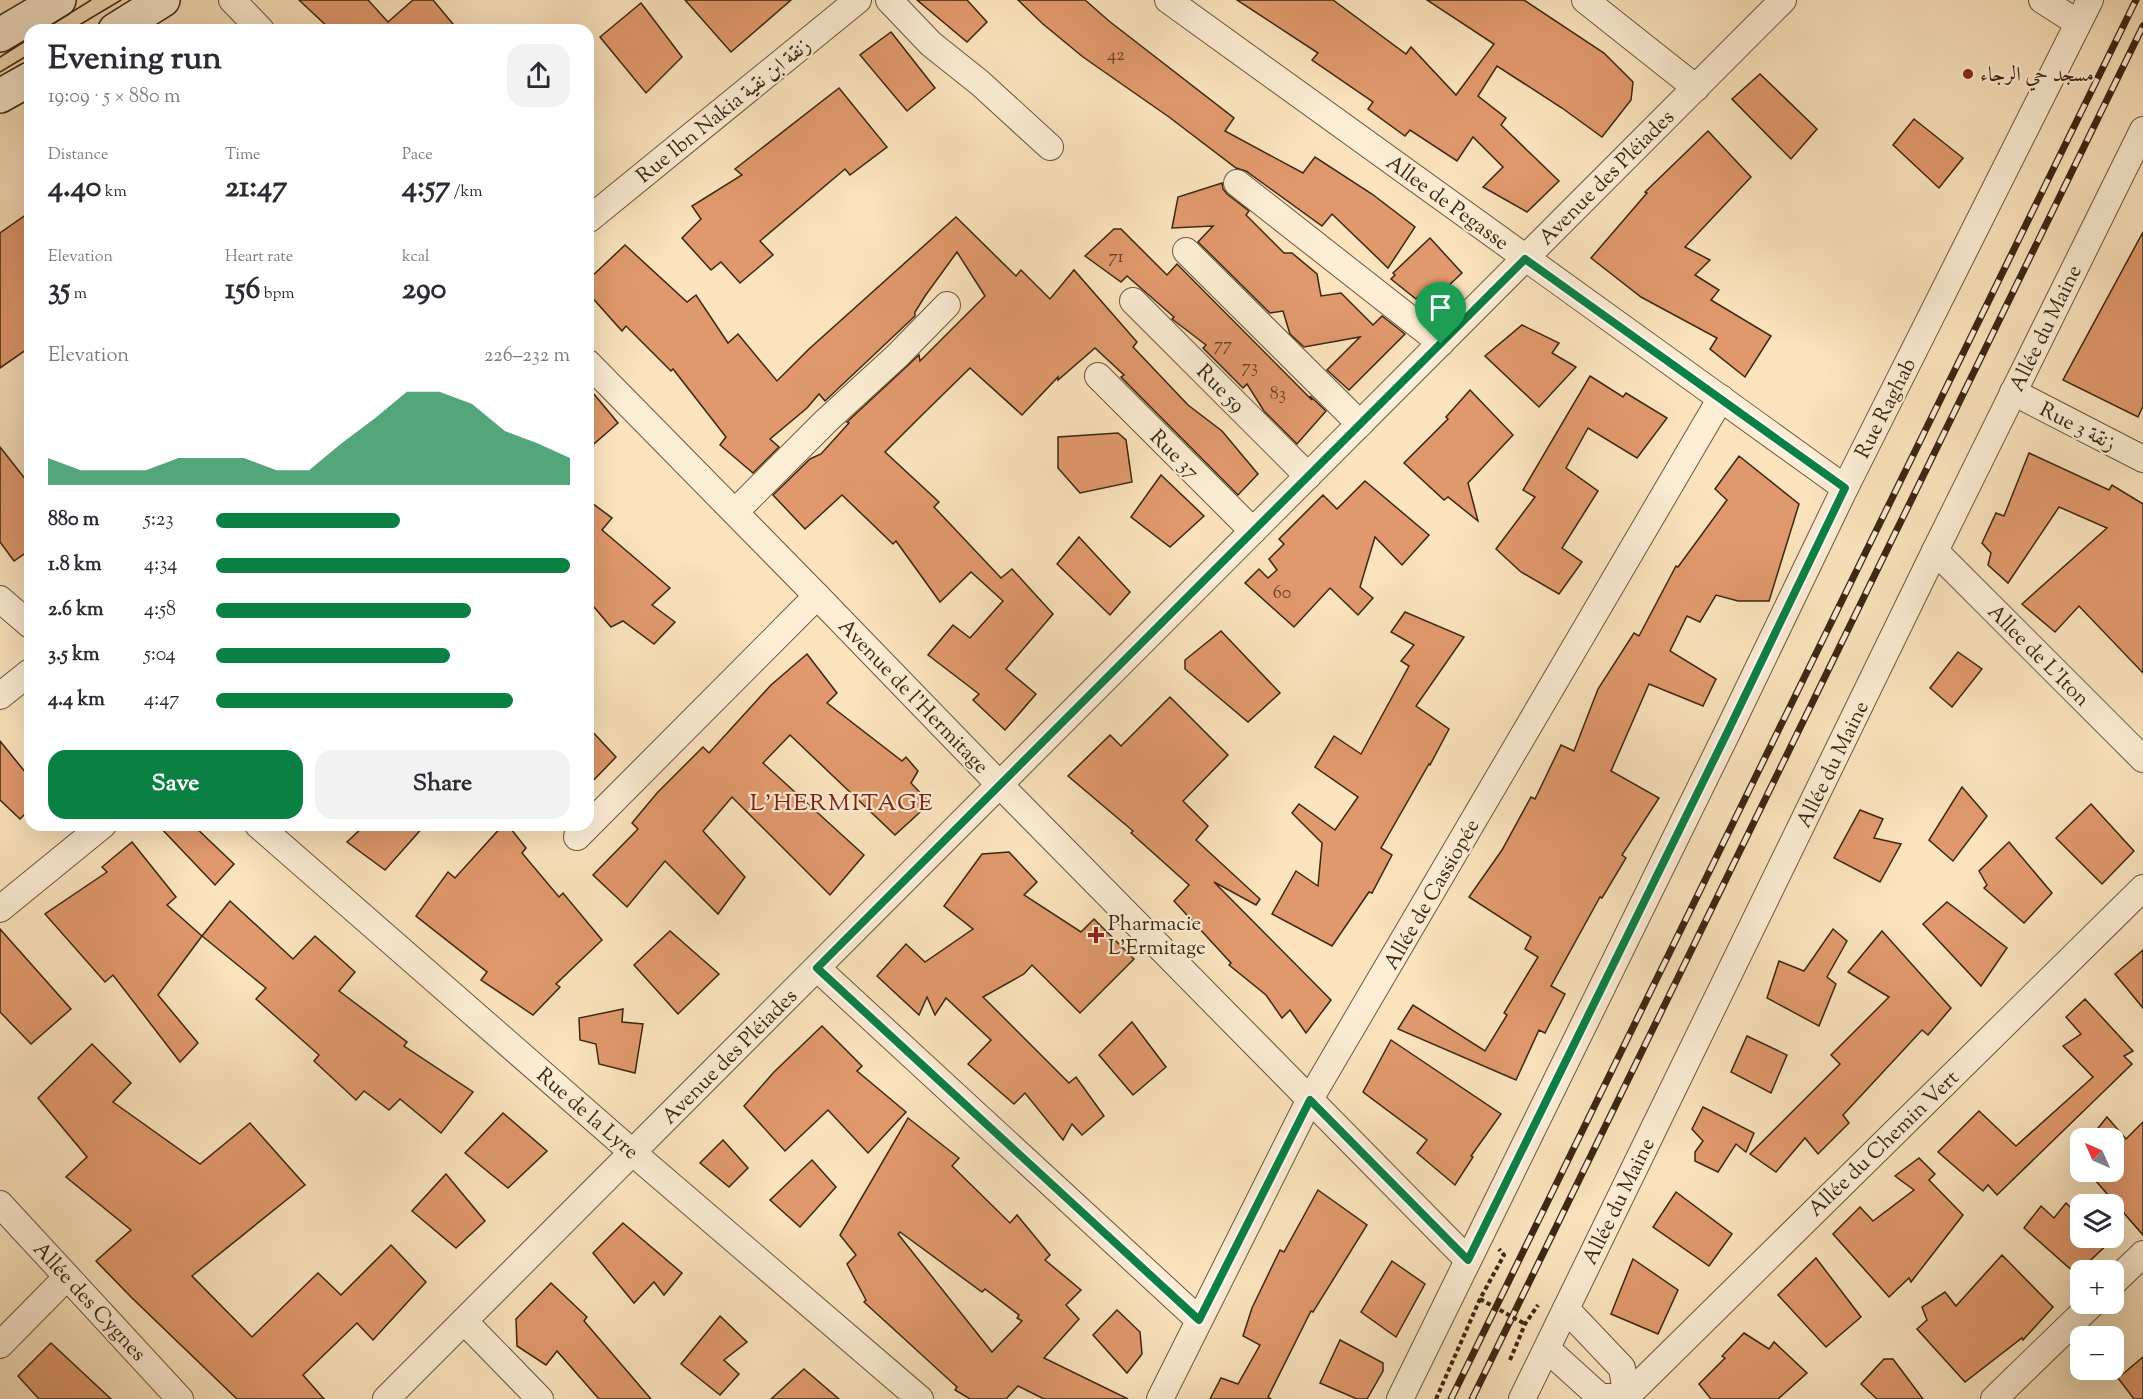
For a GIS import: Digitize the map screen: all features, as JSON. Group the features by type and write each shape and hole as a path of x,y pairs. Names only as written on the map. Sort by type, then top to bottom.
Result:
{"street":[{"path":"0,35 59,0"},
{"path":"125,24 163,0"},
{"path":"231,0 255,24"},
{"name":"Rue Ibn Nakia زنقة ابن نقية","path":"594,215 858,0"},
{"path":"889,0 931,44 980,83 1050,147"},
{"name":"Allee de Pegasse","path":"1168,0 1845,488"},
{"path":"1585,0 1696,88"},
{"name":"Avenue des Pléiades","path":"386,1399 1784,0"},
{"path":"2042,0 2078,23"},
{"name":"Rue Raghab","path":"1400,1399 1845,488 2090,0"},
{"path":"0,96 24,82"},
{"name":"Allée du Maine","path":"1522,1399 2143,130"},
{"path":"1237,183 1441,344"},
{"path":"1186,251 1360,424"},
{"name":"Rue 59","path":"1133,301 1308,476"},
{"path":"735,512 947,305"},
{"name":"Avenue de l'Hermitage","path":"594,369 1468,1260"},
{"name":"Rue 37","path":"1098,376 1253,531"},
{"name":"Rue 3 زنقة","path":"2013,392 2143,459"},
{"name":"Allée de Cassiopée","path":"1160,1399 1310,1100 1721,398"},
{"name":"Allee de L'Iton","path":"1935,551 2143,759"},
{"path":"594,820 817,596"},
{"path":"0,599 24,620"},
{"path":"0,696 24,677"},
{"path":"0,909 96,831"},
{"name":"Rue de la Lyre","path":"265,831 632,1152 920,1399"},
{"path":"577,837 583,831"},
{"name":"Allée du Chemin Vert","path":"1626,1398 2143,888"},
{"path":"817,968 1199,1320"},
{"name":"Allée des Cygnes","path":"0,1203 180,1399"},
{"path":"2124,1272 2143,1254"},
{"path":"0,1345 67,1277"},
{"path":"1547,1349 1600,1397 1626,1398 1622,1368 1566,1309"},
{"path":"1994,1399 2082,1314"},
{"path":"464,1321 540,1399"}],"path":[{"path":"1436,1399 1480,1299 1504,1255"},
{"path":"1480,1299 1525,1324"}],"building":[{"path":"299,0 368,0 388,22 413,0 433,0 453,24 325,24"},
{"path":"685,0 791,0 731,52"},
{"path":"917,0 967,0 987,22 967,42"},
{"path":"1018,0 1085,0 1234,118 1225,131 1303,173 1315,157 1372,194 1415,227 1388,268 1332,214 1322,226 1246,171 1236,168 1169,117 1083,57"},
{"path":"1237,0 1333,0 1406,54 1411,47 1456,95 1494,44 1427,0 1524,0 1604,53 1633,82 1631,100 1602,137 1497,66 1478,96 1506,118 1501,125 1559,181 1527,212 1483,187 1503,167 1473,137 1457,161 1410,130 1405,136 1368,109 1373,102 1312,60 1318,53"},
{"path":"641,3 682,57 646,93 600,37"},
{"path":"891,32 935,88 907,111 860,55"},
{"path":"1760,74 1817,129 1791,159 1732,99"},
{"path":"839,88 887,147 850,175 845,169 760,241 773,255 740,283 721,262 711,270 682,238 701,219 692,206 742,175 735,169"},
{"path":"1914,119 1963,158 1939,188 1893,145"},
{"path":"1708,131 1751,177 1685,247 1710,260 1695,275 1719,290 1711,300 1771,336 1745,377 1710,349 1717,338 1641,297 1591,258 1647,193 1645,192"},
{"path":"1222,183 1227,194 1249,211 1246,215 1284,253 1292,253 1317,274 1321,296 1341,293 1373,325 1382,316 1405,334 1349,390 1327,370 1360,337 1304,347 1290,334 1283,311 1270,313 1198,242 1213,226 1172,228 1178,197"},
{"path":"24,216 24,351 0,368 0,233"},
{"path":"956,217 1016,276 1021,270 1050,299 1074,270 1137,342 1133,347 1188,405 1222,431 1258,474 1238,495 1121,377 1124,375 1095,348 1058,380 1058,377 1022,415 970,368 885,452 939,502 934,507 1001,578 1012,569 1053,614 1006,669 1036,694 1005,730 973,700 979,694 928,655 953,625 970,638 1003,601 971,572 940,602 896,541 893,544 842,495 805,529 773,495 810,459 821,454 849,423 847,422 919,355 920,361 985,296 957,252 925,296 915,316 825,401 819,394 807,408 770,439 779,447 753,473 720,445 726,437 673,369 671,371 626,326 622,331 594,300 594,274 625,245 687,302 696,295 728,343 738,334 777,381 809,349"},
{"path":"1114,229 1121,229 1167,275 1177,264 1312,400 1310,396 1326,411 1297,444 1264,411 1247,384 1243,388 1203,348 1206,345 1172,319 1174,317 1127,276 1121,282 1085,256"},
{"path":"2143,232 2143,406 2138,417 2063,380"},
{"path":"1430,238 1462,273 1430,303 1421,294 1416,299 1391,279 1395,275 1393,273"},
{"path":"1522,325 1559,343 1552,353 1576,367 1539,407 1485,356"},
{"path":"1590,376 1623,397 1626,393 1667,418 1637,458 1588,428 1566,468 1598,491 1562,548 1582,562 1559,594 1521,572 1496,549 1535,497 1523,490"},
{"path":"1470,390 1513,435 1468,483 1478,521 1448,497 1444,500 1404,463 1448,419 1446,417"},
{"path":"594,394 618,423 594,444"},
{"path":"1118,433 1126,440 1132,482 1080,493 1058,468 1058,437"},
{"path":"0,447 24,477 24,554 14,561 0,542"},
{"path":"2029,453 2109,490 2112,485 2143,504 2143,673 2079,606 2055,632 2022,604 2107,528 2059,507 2008,583 1988,565 1991,553 1982,543 1996,513 2004,516"},
{"path":"1739,456 1799,504 1769,601 1738,601 1716,595 1700,622 1687,616 1670,651 1716,679 1703,706 1649,684 1611,771 1659,798 1622,855 1626,858 1602,898 1600,897 1551,986 1565,994 1545,1033 1539,1030 1516,1080 1398,1029 1413,1005 1485,1051 1507,1015 1504,1013 1538,957 1525,949 1531,937 1469,897 1502,850 1531,797 1535,799 1561,745 1574,751 1598,689 1634,633 1639,636 1676,566 1678,567 1727,500 1715,489"},
{"path":"1161,475 1204,516 1170,547 1131,517"},
{"path":"1365,481 1429,535 1402,565 1375,537 1360,587 1373,598 1358,615 1330,588 1294,627 1245,583 1259,569 1268,578 1277,570 1269,559 1284,544 1279,539 1323,495 1337,509"},
{"path":"594,504 612,518 602,530 670,588 652,605 675,622 654,644 623,621 611,627 594,607"},
{"path":"1079,537 1130,592 1110,615 1057,564"},
{"path":"1405,612 1464,637 1416,706 1449,729 1381,848 1392,855 1372,893 1369,892 1332,946 1272,914 1296,871 1318,886 1322,843 1292,813 1299,804 1335,830 1358,797 1315,767 1334,736 1361,754 1409,666 1401,661 1414,645 1391,632"},
{"path":"1221,631 1280,693 1248,722 1185,669 1185,660"},
{"path":"1958,652 1982,669 1952,707 1930,688"},
{"path":"807,654 837,693 827,703 902,761 906,757 918,771 911,783 930,803 895,835 790,735 763,763 864,855 830,895 732,797 703,831 745,877 718,914 665,861 627,907 593,875 638,829 632,823 657,793 703,747 709,753 771,685"},
{"path":"1170,697 1228,755 1183,801 1208,826 1196,840 1260,899 1256,905 1214,882 1331,1000 1306,1033 1290,1010 1282,1018 1266,995 1229,965 1231,963 1174,901 1189,885 1131,833 1133,831 1068,776 1110,735 1121,746"},
{"path":"594,733 616,757 594,780"},
{"path":"0,741 24,771 24,815 20,819 0,800"},
{"path":"1962,787 1987,816 1953,861 1929,840"},
{"path":"2091,804 2134,851 2102,884 2056,838"},
{"path":"1860,810 1883,819 1874,838 1901,844 1880,882 1834,858"},
{"path":"164,831 199,831 234,864 215,885"},
{"path":"359,831 420,831 385,870 347,842"},
{"path":"498,831 513,831 526,848 522,853 559,897 563,893 602,940 556,984 560,987 533,1015 481,980 487,972 416,916 448,872 455,878"},
{"path":"132,842 176,897 167,905 202,936 158,995 198,1043 180,1062 113,975 105,982 45,914 107,872 102,867"},
{"path":"2009,842 2052,893 2024,923 1984,888 1987,885 1979,871"},
{"path":"1009,852 1037,882 1024,895 1081,932 1094,919 1134,959 1080,1013 1032,965 1024,974 983,997 1069,1083 1076,1077 1104,1116 1082,1135 1072,1124 1063,1140 1025,1093 1014,1104 968,1064 991,1040 946,998 935,1015 927,997 919,1015 877,976 906,944 925,962 973,929 944,906 982,854"},
{"path":"230,901 293,959 315,936 355,972 339,991 407,1042 404,1046 473,1092 441,1133 400,1099 389,1110 364,1091 356,1100 314,1061 319,1055 256,999 266,988 202,936"},
{"path":"1947,902 2007,948 1981,986 1923,924"},
{"path":"0,929 71,1009 31,1044 0,1012"},
{"path":"1833,929 1847,941 1827,977 1836,984 1819,1026 1767,998 1779,961 1804,971"},
{"path":"670,931 719,974 678,1014 634,965"},
{"path":"1882,931 1951,1008 1928,1035 1922,1030 1843,1115 1849,1123 1818,1154 1805,1138 1776,1172 1750,1154 1840,1064 1831,1055 1889,997 1848,972"},
{"path":"2143,950 2143,1008 2115,974"},
{"path":"2085,999 2133,1051 2124,1056 2132,1064 1997,1195 1988,1185 1983,1191 1938,1152 1979,1111 2016,1146 2093,1077 2063,1046 2081,1034 2066,1017"},
{"path":"623,1009 622,1022 643,1024 635,1073 599,1064 596,1044 580,1040 579,1018"},
{"path":"1132,1022 1166,1067 1133,1095 1099,1055"},
{"path":"822,1026 862,1066 857,1071 906,1112 868,1153 828,1110 785,1151 744,1106 774,1072"},
{"path":"1747,1036 1787,1055 1771,1093 1731,1072"},
{"path":"1391,1040 1501,1114 1471,1156 1473,1157 1455,1185 1417,1153 1427,1140 1363,1092"},
{"path":"92,1044 131,1083 113,1102 200,1164 250,1123 305,1185 192,1276 252,1337 318,1273 341,1295 391,1245 426,1282 373,1340 357,1323 303,1375 324,1399 237,1399 96,1261 131,1230 66,1177 87,1157 38,1098"},
{"path":"1703,1107 1754,1133 1746,1152 1736,1144 1718,1172 1695,1161 1695,1152 1703,1141 1692,1129"},
{"path":"503,1113 547,1151 508,1188 465,1153"},
{"path":"2107,1117 2116,1128 2098,1128"},
{"path":"908,1118 959,1158 952,1166 1010,1223 1017,1215 1050,1255 1045,1260 1081,1290 1066,1305 1079,1319 1044,1358 1128,1399 1044,1399 1018,1386 1006,1399 970,1399 955,1390 957,1387 864,1302 866,1300 847,1264 856,1255 840,1235","holes":["900,1232 982,1292 985,1289 1019,1315 1017,1318 1022,1321 992,1352 898,1234"]},
{"path":"2143,1122 2143,1235 2124,1213 2124,1194 2107,1194 2097,1182 2124,1182 2124,1137 2126,1139"},
{"path":"723,1140 748,1168 729,1187 700,1163"},
{"path":"1919,1158 1935,1174 1929,1180 1963,1215 1911,1282 1909,1278 1889,1297 1833,1234 1860,1207 1873,1221 1914,1190 1895,1176"},
{"path":"812,1160 836,1187 800,1227 770,1200"},
{"path":"446,1174 485,1221 456,1248 412,1211"},
{"path":"1318,1190 1367,1225 1313,1312 1311,1311 1268,1397 1271,1399 1210,1399 1221,1378 1238,1384 1260,1345 1243,1336 1252,1308 1280,1250 1284,1252"},
{"path":"1676,1192 1732,1234 1709,1266 1653,1227"},
{"path":"2066,1203 2070,1207 2070,1248 2103,1248 2091,1260 2070,1260 2070,1269 2024,1228 2041,1206 2054,1218"},
{"path":"623,1223 682,1273 664,1295 654,1282 634,1303 593,1253"},
{"path":"2002,1255 2053,1307 2023,1340 2022,1338 1965,1382 1917,1329 1927,1320 1922,1307 1945,1292 1956,1306"},
{"path":"1816,1258 1861,1317 1826,1347 1778,1295"},
{"path":"1633,1259 1678,1290 1658,1334 1611,1314"},
{"path":"1392,1261 1425,1284 1396,1337 1361,1312"},
{"path":"551,1283 587,1317 584,1321 651,1399 599,1399 557,1351 546,1365 517,1346 516,1319"},
{"path":"1117,1310 1140,1332 1142,1354 1127,1373 1093,1335"},
{"path":"720,1316 747,1342 724,1360 739,1374 720,1395 681,1364"},
{"path":"1744,1333 1769,1349 1774,1342 1807,1373 1778,1399 1711,1399 1699,1384 1725,1358 1722,1356"},
{"path":"1340,1340 1383,1363 1383,1371 1367,1399 1357,1399 1320,1383"},
{"path":"51,1343 111,1399 39,1399 18,1376"},
{"path":"2143,1357 2143,1399 2134,1399 2120,1380 2124,1380 2124,1373"},
{"path":"1884,1359 1893,1359 1923,1399 1877,1399 1861,1384"},
{"path":"804,1369 839,1399 771,1399"}],"tram line":[{"path":"53,24 91,0"},
{"path":"81,24 121,0"},
{"path":"0,57 24,42"},
{"path":"0,72 24,58"}],"railway":[{"path":"1451,1399 2136,0"},
{"path":"1472,1399 2143,26"}],"place":[{"name":"مسجد حي الرجاء","path":"1968,74"},
{"name":"Pharmacie L'Ermitage","path":"1096,935"}],"district":[{"name":"L'HERMITAGE","path":"842,802"}],"route":[{"path":"1525,259 1845,488 1468,1260 1310,1100 1199,1320 817,968 1441,344 1525,259"}]}
